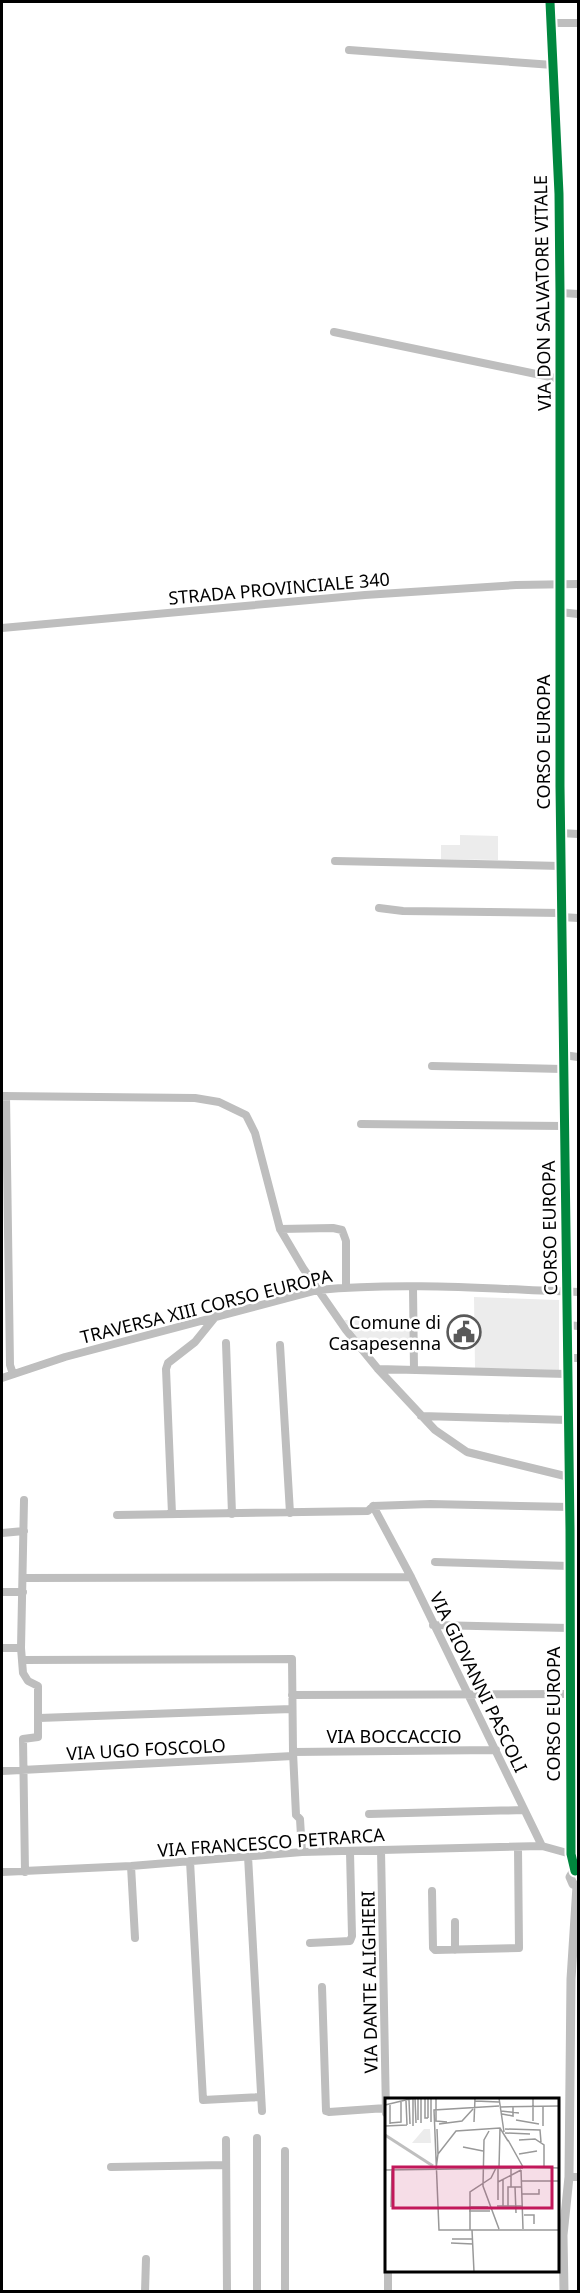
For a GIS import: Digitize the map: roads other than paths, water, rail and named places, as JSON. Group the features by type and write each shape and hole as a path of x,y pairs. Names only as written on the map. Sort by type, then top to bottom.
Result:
{"street":[{"name":"VIA DON SALVATORE VITALE","path":"550,2 559,194 560,584"},
{"path":"551,23 579,23"},
{"path":"349,50 553,65"},
{"path":"560,293 579,294"},
{"path":"334,332 560,379"},
{"name":"CORSO EUROPA","path":"560,584 560,833 567,1374 570,1507 574,1528 570,1566 570,1628 574,1679 569,1694 571,1854 577,1870 571,1874 570,1879 578,1886"},
{"name":"STRADA PROVINCIALE 340","path":"2,628 365,595 516,585 579,584"},
{"path":"560,612 579,614"},
{"path":"560,833 579,834"},
{"path":"335,861 561,866"},
{"path":"379,908 404,911 561,915 579,918"},
{"path":"563,1055 579,1057"},
{"path":"432,1066 563,1069"},
{"path":"12,1374 4,1096 195,1098 219,1102 246,1115 255,1132 280,1229 318,1290 378,1370 435,1430 467,1452 569,1477"},
{"path":"361,1124 564,1126"},
{"path":"280,1229 333,1228 342,1230 346,1241 346,1287"},
{"name":"TRAVERSA XIII CORSO EUROPA","path":"2,1378 65,1357 318,1290 346,1287 579,1292"},
{"path":"413,1288 414,1370"},
{"path":"172,1514 166,1369 168,1363 195,1342 217,1315"},
{"path":"567,1326 579,1326"},
{"path":"226,1343 232,1514"},
{"path":"280,1345 290,1513"},
{"path":"567,1358 579,1358"},
{"path":"378,1370 567,1374"},
{"path":"421,1416 568,1420"},
{"path":"24,1500 21,1648 23,1673 27,1681 38,1686 39,1718 38,1737 23,1739 25,1872"},
{"path":"117,1515 368,1511 373,1506 430,1504 570,1507"},
{"name":"VIA GIOVANNI PASCOLI","path":"373,1506 411,1577 542,1846"},
{"path":"2,1533 24,1531"},
{"path":"435,1562 570,1566"},
{"path":"23,1578 411,1577"},
{"path":"2,1592 23,1592"},
{"path":"433,1625 570,1628"},
{"path":"2,1648 21,1648"},
{"path":"22,1660 292,1659 296,1815 300,1819 302,1852"},
{"path":"292,1695 569,1694"},
{"path":"39,1718 292,1709"},
{"name":"VIA BOCCACCIO","path":"293,1754 496,1750"},
{"name":"VIA UGO FOSCOLO","path":"2,1771 293,1754"},
{"path":"369,1814 524,1810"},
{"path":"542,1846 571,1854"},
{"name":"VIA FRANCESCO PETRARCA","path":"2,1872 131,1866 302,1852 542,1846"},
{"path":"432,1891 433,1948 455,1950 519,1948 518,1848"},
{"name":"VIA DANTE ALIGHIERI","path":"381,1850 386,2098"},
{"path":"310,1943 350,1941 352,1936 350,1852"},
{"path":"248,1856 262,2111"},
{"path":"190,1861 203,2100 261,2097"},
{"path":"131,1866 135,1938"},
{"path":"564,2292 560,2236 574,2177 578,1886"},
{"path":"455,1922 455,1950"},
{"path":"322,1987 326,2111 385,2108"},
{"path":"257,2138 257,2292"},
{"path":"226,2140 227,2292"},
{"path":"285,2151 285,2292"},
{"path":"111,2167 226,2165"},
{"path":"145,2292 146,2259"},
{"path":"388,2272 388,2292"}],"place":[{"name":"Comune di Casapesenna","path":"464,1332"}]}
